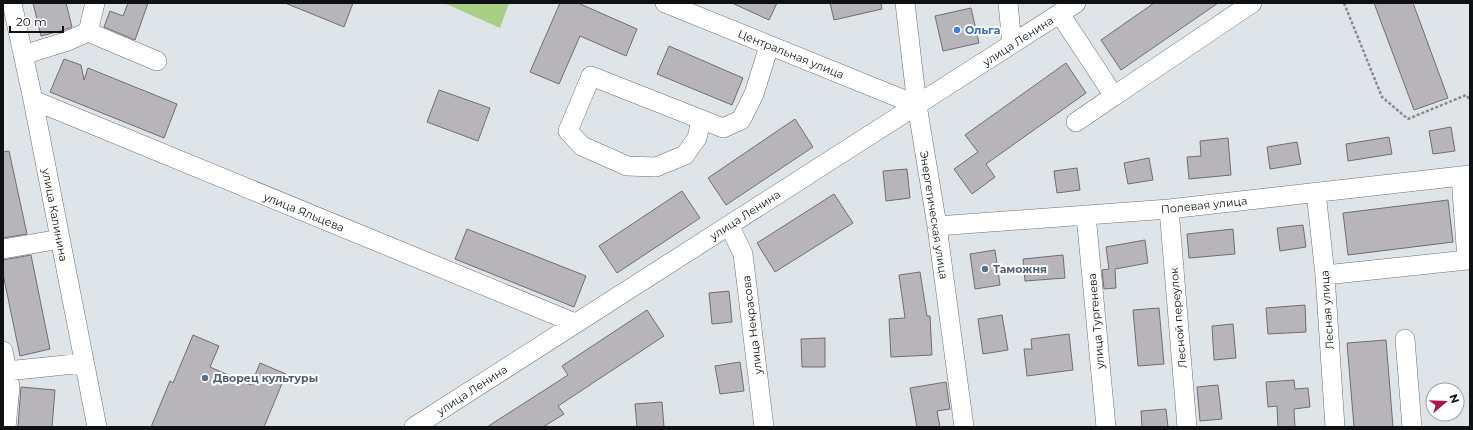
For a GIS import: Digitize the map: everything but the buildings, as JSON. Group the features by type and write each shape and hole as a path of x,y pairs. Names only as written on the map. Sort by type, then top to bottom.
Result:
{"street":[{"name":"улица Калинина","path":"12,3 33,100 97,427"},
{"path":"82,3 88,32"},
{"path":"88,32 95,3"},
{"name":"Центральная улица","path":"665,3 917,105"},
{"name":"Энергетическая улица","path":"905,3 917,105 937,226 964,427"},
{"path":"1008,3 1012,44"},
{"name":"улица Ленина","path":"414,427 1076,3"},
{"path":"1076,122 1252,3"},
{"path":"1060,14 1114,96"},
{"path":"23,55 65,42 88,32 157,61"},
{"path":"702,120 697,138 686,155 656,167 628,166 582,146 568,131 591,76 723,128 741,120 754,94 770,46"},
{"name":"улица Яльцева","path":"33,100 575,324"},
{"path":"1325,275 1467,260 1466,176"},
{"name":"Полевая улица","path":"937,226 1168,209 1466,176"},
{"name":"Лесная улица","path":"1316,192 1325,275 1335,427"},
{"name":"Лесной переулок","path":"1168,209 1187,427"},
{"name":"улица Тургенева","path":"1086,215 1106,427"},
{"name":"улица Некрасова","path":"729,225 743,254 764,427"},
{"path":"3,248 60,239"},
{"path":"1405,339 1412,427"},
{"path":"3,351 10,387 6,427"},
{"path":"7,371 84,363"}],"path":[{"path":"1344,3 1382,97 1408,119 1466,95 1470,100"}],"green space":[{"path":"444,3 509,3 500,28"}],"place":[{"name":"Ольга","path":"957,30"},
{"name":"Таможня","path":"985,269"},
{"name":"Дворец культуры","path":"205,378"}]}
